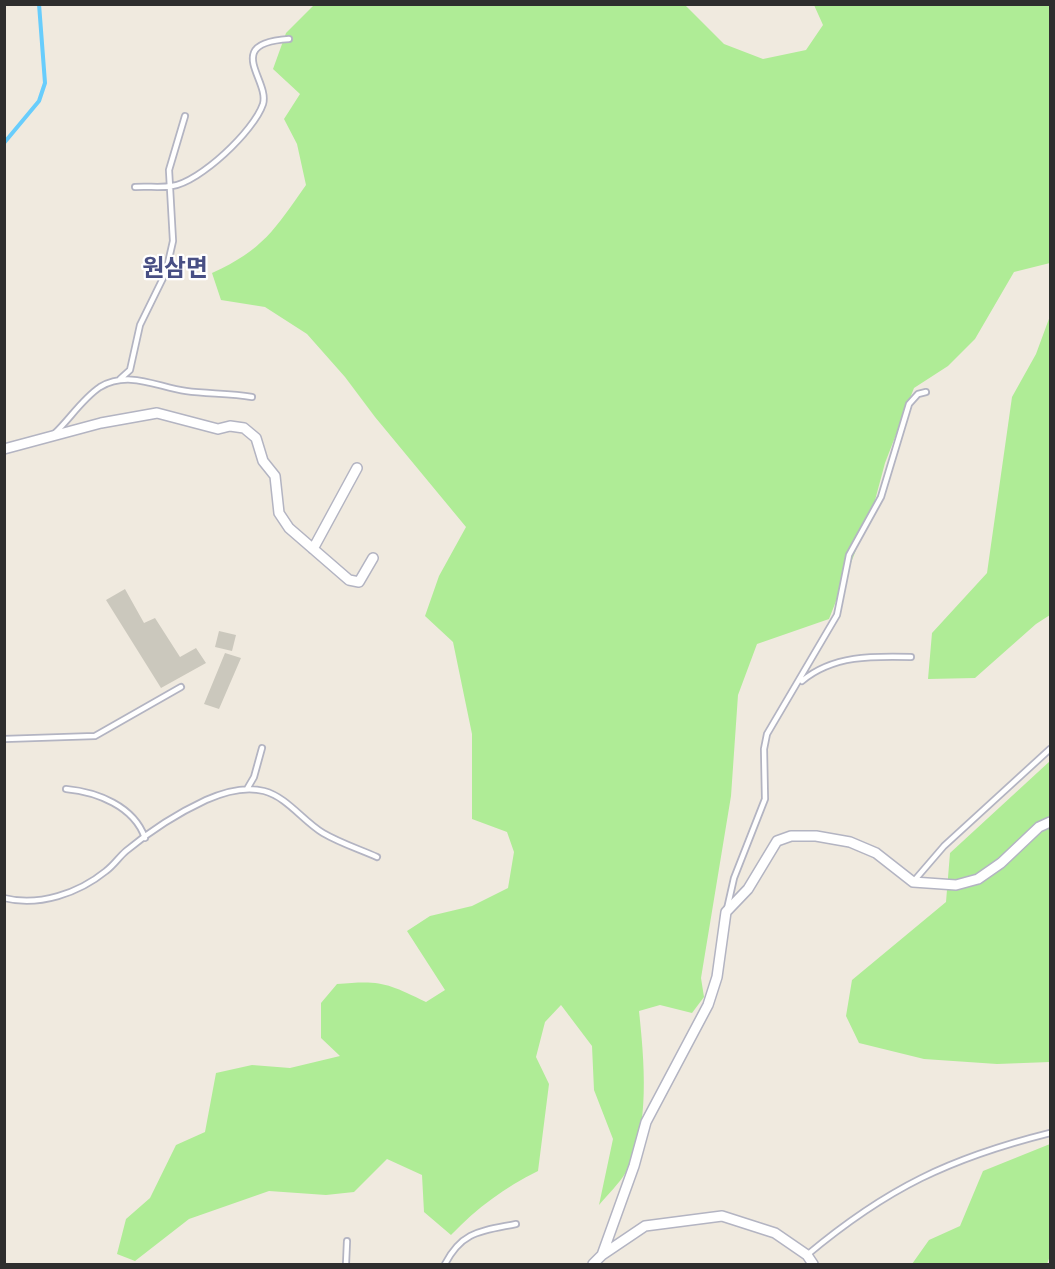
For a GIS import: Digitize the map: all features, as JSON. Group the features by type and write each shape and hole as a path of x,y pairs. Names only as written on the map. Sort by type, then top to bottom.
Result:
{"street":[{"path":"4,449 101,423 157,413 210,427 244,428 256,438 263,461 275,476 279,513 290,528 349,580 359,582 373,558"},
{"path":"313,549 357,468"},
{"path":"602,1255 634,1166 646,1122 708,1005 717,977 726,912 748,889 777,841 791,836 850,842 876,853 913,882 956,885 978,879 1000,863 1039,827 1050,822"},
{"path":"593,1264 602,1255 645,1226 722,1216 775,1233 807,1255 813,1264"}],"lane":[{"path":"135,187 181,184 227,154 245,135 256,118 264,93 254,71 253,58 259,48 269,40 289,39"},
{"path":"50,437 90,395 101,387 120,379 130,370 140,325 166,272 173,241 169,170 185,116"},
{"path":"120,379 138,380 185,391 252,397"},
{"path":"726,912 734,878 765,799 764,749 767,735 837,615 849,555 882,497 909,404 918,394 926,392"},
{"path":"798,685 814,671 838,661 884,656 911,657"},
{"path":"4,739 95,736 181,687"},
{"path":"247,789 254,777 262,748"},
{"path":"913,882 944,846 1050,749"},
{"path":"66,789 82,790 106,798 139,822 145,838"},
{"path":"4,898 20,902 56,898 106,871 125,852 185,810 220,794 247,789 265,791 323,833 377,857"},
{"path":"807,1255 840,1228 894,1191 968,1157 1050,1133"},
{"path":"445,1264 455,1245 480,1231 516,1224"},
{"path":"346,1264 347,1241"}],"green space":[{"path":"314,5 685,5 724,44 763,59 806,50 823,25 814,5 1050,5 1050,263 1014,272 975,339 948,366 914,388 885,463 874,504 829,619 757,644 738,695 731,796 701,978 704,997 692,1013 660,1005 639,1011 644,1093 639,1136 626,1172 599,1205 613,1139 594,1090 592,1046 561,1005 545,1022 536,1057 549,1084 538,1171 492,1199 451,1235 424,1212 422,1175 387,1159 354,1192 326,1195 269,1191 189,1219 135,1261 117,1254 126,1219 150,1198 176,1145 205,1132 216,1073 252,1065 290,1068 340,1056 321,1038 321,1003 337,984 364,982 383,984 426,1002 445,990 407,931 430,916 472,906 508,888 514,852 507,832 472,819 472,734 453,642 425,616 439,576 466,527 345,377 307,334 265,307 221,300 212,273 256,247 276,226 306,185 297,144 284,119 300,94 273,69 286,33"},
{"path":"1050,316 1050,615 1036,624 975,678 928,679 932,633 987,573 1012,397 1036,354"},
{"path":"1050,761 1050,1062 997,1064 924,1059 859,1043 846,1016 852,980 946,902 950,853"},
{"path":"1050,1144 1050,1256 1047,1264 912,1264 929,1240 960,1226 983,1171"}],"building":[{"path":"125,589 144,623 155,618 180,657 196,648 206,663 161,688 106,600"},
{"path":"219,631 236,635 232,651 215,647"},
{"path":"225,653 241,658 219,709 204,704"}],"waterway":[{"path":"4,143 39,101 45,83 39,4"}],"district":[{"name":"원삼면","path":"175,269"}]}
